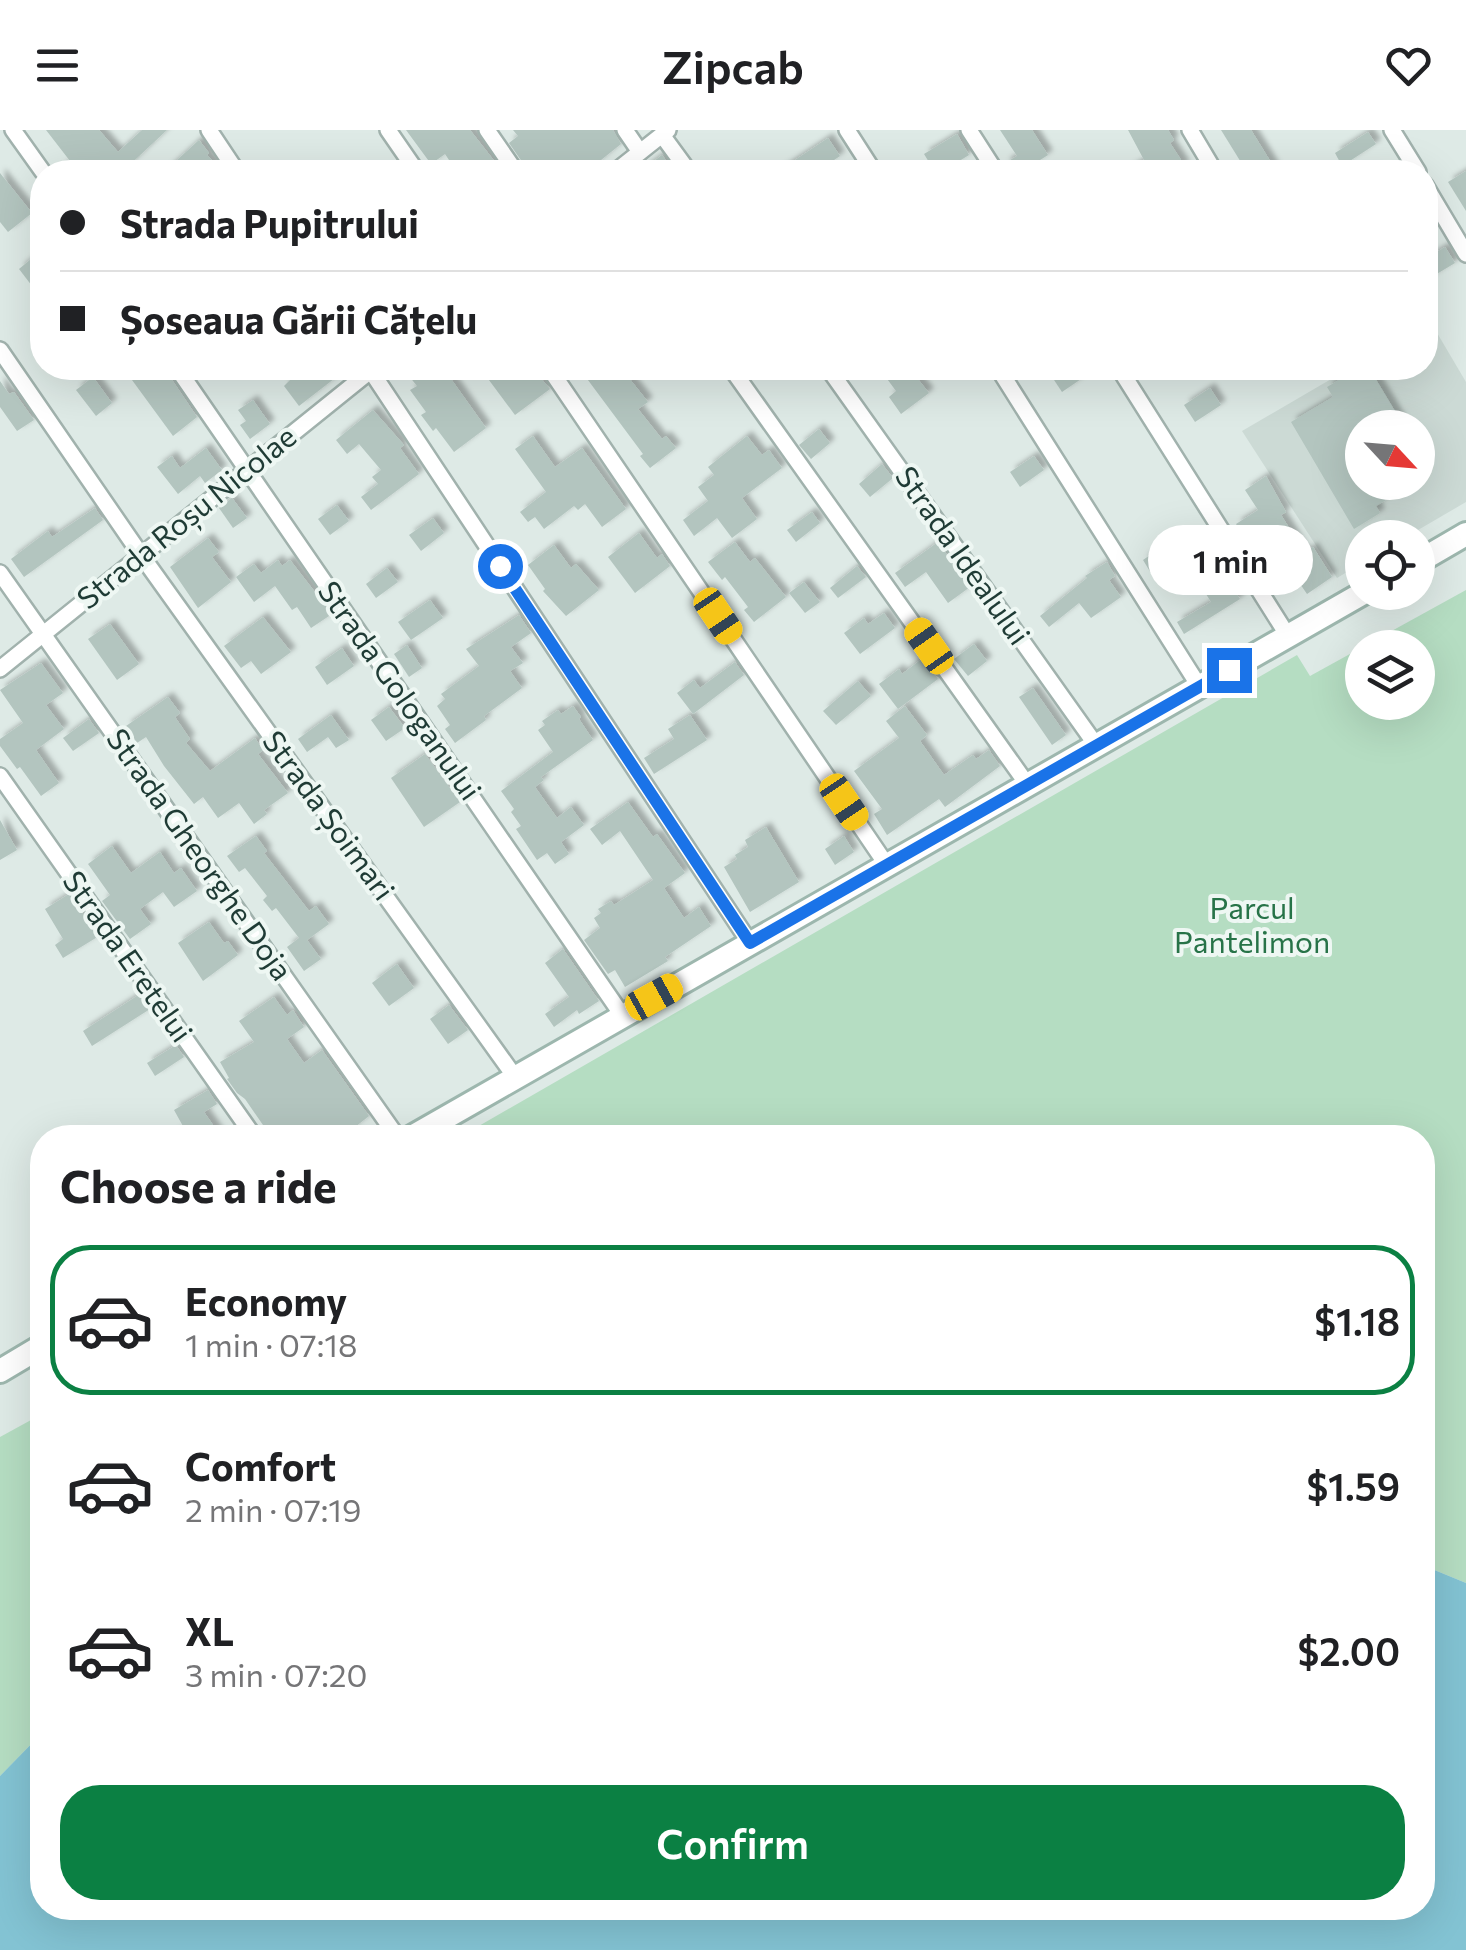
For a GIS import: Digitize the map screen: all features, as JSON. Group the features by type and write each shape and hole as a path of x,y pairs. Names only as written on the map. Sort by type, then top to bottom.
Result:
{"main road":[{"path":"1435,552 1466,534"},
{"path":"432,1125 1345,603"},
{"path":"0,1371 30,1353"}],"street":[{"path":"13,130 34,160"},
{"path":"209,130 230,160"},
{"path":"388,130 408,160"},
{"path":"487,130 508,160"},
{"path":"626,130 640,152"},
{"path":"846,130 866,160"},
{"path":"969,130 988,160"},
{"path":"1190,130 1208,160"},
{"path":"1392,130 1411,160"},
{"path":"630,160 665,132 682,160"},
{"path":"1438,207 1466,254"},
{"name":"Strada Șoimari","path":"0,350 515,1077"},
{"name":"Strada Gologanului","path":"184,380 622,1015"},
{"name":"Strada Roșu Nicolae","path":"0,669 356,380"},
{"path":"379,380 750,943"},
{"path":"557,380 886,864"},
{"path":"740,380 1027,784"},
{"name":"Strada Idealului","path":"837,380 1096,745"},
{"path":"1006,380 1200,686"},
{"path":"1127,380 1288,636"},
{"name":"Strada Gheorghe Doja","path":"0,573 389,1125"},
{"name":"Strada Eretelui","path":"0,776 246,1125"}],"shaded area":[{"path":"1438,335 1466,382 1466,502 1435,520 1345,520 1345,573 1337,578 1242,431 1329,380 1438,380"}],"green space":[{"name":"Parcul Pantelimon","path":"1466,590 1466,1583 1435,1570 1435,1125 481,1125 1297,655 1310,676 1345,657 1345,720 1435,720 1435,630 1393,630"},
{"path":"30,1421 30,1745 0,1776 0,1437"}],"water":[{"path":"1435,1570 1466,1583 1466,1950 0,1950 0,1776 30,1745 30,1920 1435,1920"}],"building":[{"path":"46,130 99,130 118,152 142,130 167,130 135,160 69,160"},
{"path":"406,130 470,130 494,160 449,160 445,154 428,160"},
{"path":"513,130 613,130 621,144 601,160 521,160 509,143 518,136"},
{"path":"1000,130 1032,130 1048,155 1040,160 1010,160 1017,156"},
{"path":"1128,130 1168,130 1174,140 1170,143 1181,160 1144,160"},
{"path":"1221,130 1251,130 1270,160 1240,160"},
{"path":"1368,132 1376,144 1351,160 1339,160 1335,153"},
{"path":"957,134 969,155 961,160 928,160 924,154"},
{"path":"828,138 840,156 834,160 795,160"},
{"path":"199,140 212,160 177,160"},
{"path":"1466,171 1466,211 1448,182"},
{"path":"0,173 30,215 8,232 0,222"},
{"path":"1445,247 1455,263 1438,273 1438,251"},
{"path":"30,260 30,283 19,269"},
{"path":"95,380 112,403 96,416 76,390"},
{"path":"132,380 172,380 197,417 173,436"},
{"path":"290,380 333,380 299,406 284,386"},
{"path":"412,380 452,380 486,428 454,452 421,415 426,412 410,390 417,386"},
{"path":"489,380 542,380 550,389 515,415"},
{"path":"588,380 631,380 648,402 638,409 662,439 666,436 676,448 650,468 640,456 643,454"},
{"path":"888,380 919,380 929,393 901,414 889,397 896,391"},
{"path":"1054,380 1080,380 1062,392"},
{"path":"1339,380 1376,380 1394,410 1345,410 1345,500 1386,500 1376,506 1380,513 1369,520 1349,520 1291,422 1333,397 1327,387"},
{"path":"0,381 9,394 14,392 34,420 17,431 0,407"},
{"path":"1210,388 1221,405 1195,422 1184,405"},
{"path":"253,400 270,424 250,439 240,425 246,421 238,410"},
{"path":"373,410 404,445 400,448 419,474 371,510 361,497 378,484 372,477 381,470 359,444 347,454 336,440"},
{"path":"819,429 830,443 811,459 799,445"},
{"path":"533,436 555,467 582,448 626,509 602,527 585,504 578,510 574,506 544,529 535,517 528,522 520,512 546,492 515,449"},
{"path":"747,436 762,455 769,450 782,468 742,498 757,519 732,538 717,518 694,536 683,520 708,501 698,487 714,475 708,467"},
{"path":"206,448 222,470 205,483 200,476 178,494 157,467 172,456 180,468"},
{"path":"1034,456 1044,470 1020,487 1010,472"},
{"path":"882,464 893,478 870,497 859,484"},
{"path":"1266,476 1286,512 1281,515 1305,553 1313,547 1332,577 1307,594 1294,575 1282,582 1236,524 1258,510 1245,490"},
{"path":"232,498 247,518 233,528 219,508"},
{"path":"337,505 349,521 330,535 318,519"},
{"path":"95,508 103,520 24,577 11,559 48,531 52,537"},
{"path":"812,512 820,523 796,542 787,530"},
{"path":"433,518 444,533 421,551 409,535"},
{"path":"639,533 657,558 662,554 670,566 635,593 608,557"},
{"path":"208,538 219,552 212,557 231,582 198,608 170,567"},
{"path":"735,542 750,562 755,558 786,597 754,622 744,610 748,607 725,577 722,580 708,562"},
{"path":"938,542 970,587 948,603 926,572 905,587 895,573"},
{"path":"1167,543 1179,561 1154,578 1143,560"},
{"path":"554,545 571,568 576,564 599,590 566,616 543,591 528,565"},
{"path":"278,560 282,566 290,560 332,614 311,628 297,607 292,610 275,586 254,602 236,577 254,564 261,573"},
{"path":"1107,562 1115,576 1109,580 1121,597 1091,618 1079,603 1049,627 1040,616"},
{"path":"857,566 866,577 838,598 830,588"},
{"path":"387,568 398,582 376,598 366,584"},
{"path":"1228,580 1240,599 1184,634 1177,622 1211,602 1206,594"},
{"path":"804,582 820,602 805,613 789,593"},
{"path":"430,600 443,618 411,640 398,622"},
{"path":"884,613 895,628 860,654 844,633 864,618 868,624"},
{"path":"519,615 531,633 511,647 523,663 510,671 522,688 455,743 445,729 450,725 437,706 445,699 441,694 479,666 466,649"},
{"path":"263,617 291,652 261,674 251,661 241,668 224,646"},
{"path":"110,624 139,664 117,680 88,639"},
{"path":"974,644 987,661 968,676 954,659"},
{"path":"407,645 422,668 409,677 394,654"},
{"path":"342,648 354,666 327,685 315,667"},
{"path":"923,658 938,679 898,709 879,684 899,669 902,674"},
{"path":"735,662 744,675 693,714 677,693 694,680 700,688"},
{"path":"41,663 63,693 46,705 64,729 36,750 59,783 41,796 0,746 0,739 23,723 0,690"},
{"path":"858,681 871,696 836,725 823,711"},
{"path":"1033,688 1066,735 1052,745 1019,697"},
{"path":"168,697 180,713 175,717 190,739 186,743 210,771 255,738 263,750 258,754 288,793 264,810 267,814 254,824 239,803 218,818 203,797 194,804 146,737 137,743 126,726"},
{"path":"573,706 593,740 541,777 544,780 535,787 557,818 571,807 584,825 561,842 569,854 555,864 547,853 537,860 516,829 521,826 501,791 553,752 538,730 545,725 542,721 558,710 561,714"},
{"path":"905,706 927,735 920,741 944,775 973,755 976,759 989,750 1000,766 945,807 939,799 887,835 874,814 882,809 854,771 899,738 886,721"},
{"path":"389,707 405,728 386,741 371,720"},
{"path":"331,715 349,740 336,748 328,737 307,752 298,739"},
{"path":"690,715 707,740 654,774 644,758 674,739 668,729"},
{"path":"89,719 99,733 73,751 63,738"},
{"path":"425,754 460,802 424,827 391,778"},
{"path":"628,802 685,873 664,888 684,918 699,907 711,926 665,957 668,961 625,987 615,970 608,974 584,940 600,928 594,918 601,913 598,909 611,901 614,905 653,880 620,831 602,845 590,829"},
{"path":"0,820 17,850 0,860"},
{"path":"766,827 799,882 750,912 724,867 748,847 745,840"},
{"path":"256,836 267,851 264,853 309,911 316,906 329,924 307,940 321,959 304,971 287,947 299,938 276,908 272,911 263,900 267,896 245,868 239,872 227,856"},
{"path":"844,836 854,852 835,865 825,849"},
{"path":"112,846 131,873 160,852 174,873 181,868 197,891 174,907 163,892 140,909 151,924 130,939 102,901 110,895 88,864"},
{"path":"69,894 99,936 63,958 55,945 63,939 45,909"},
{"path":"209,922 238,955 203,981 178,943"},
{"path":"563,949 599,1001 579,1014 577,1010 554,1027 545,1014 569,997 545,963"},
{"path":"397,964 414,988 389,1006 372,983"},
{"path":"140,994 150,1009 92,1046 83,1031"},
{"path":"274,997 287,1015 293,1010 304,1027 287,1039 304,1063 322,1050 369,1116 358,1125 263,1125 227,1079 220,1062 254,1042 239,1021"},
{"path":"449,1005 468,1030 448,1044 430,1019"},
{"path":"176,1045 184,1057 155,1076 147,1063"},
{"path":"208,1090 217,1104 204,1112 213,1125 182,1125 174,1110"}],"route":[{"path":"500,566 750,943 1229,670"}]}
